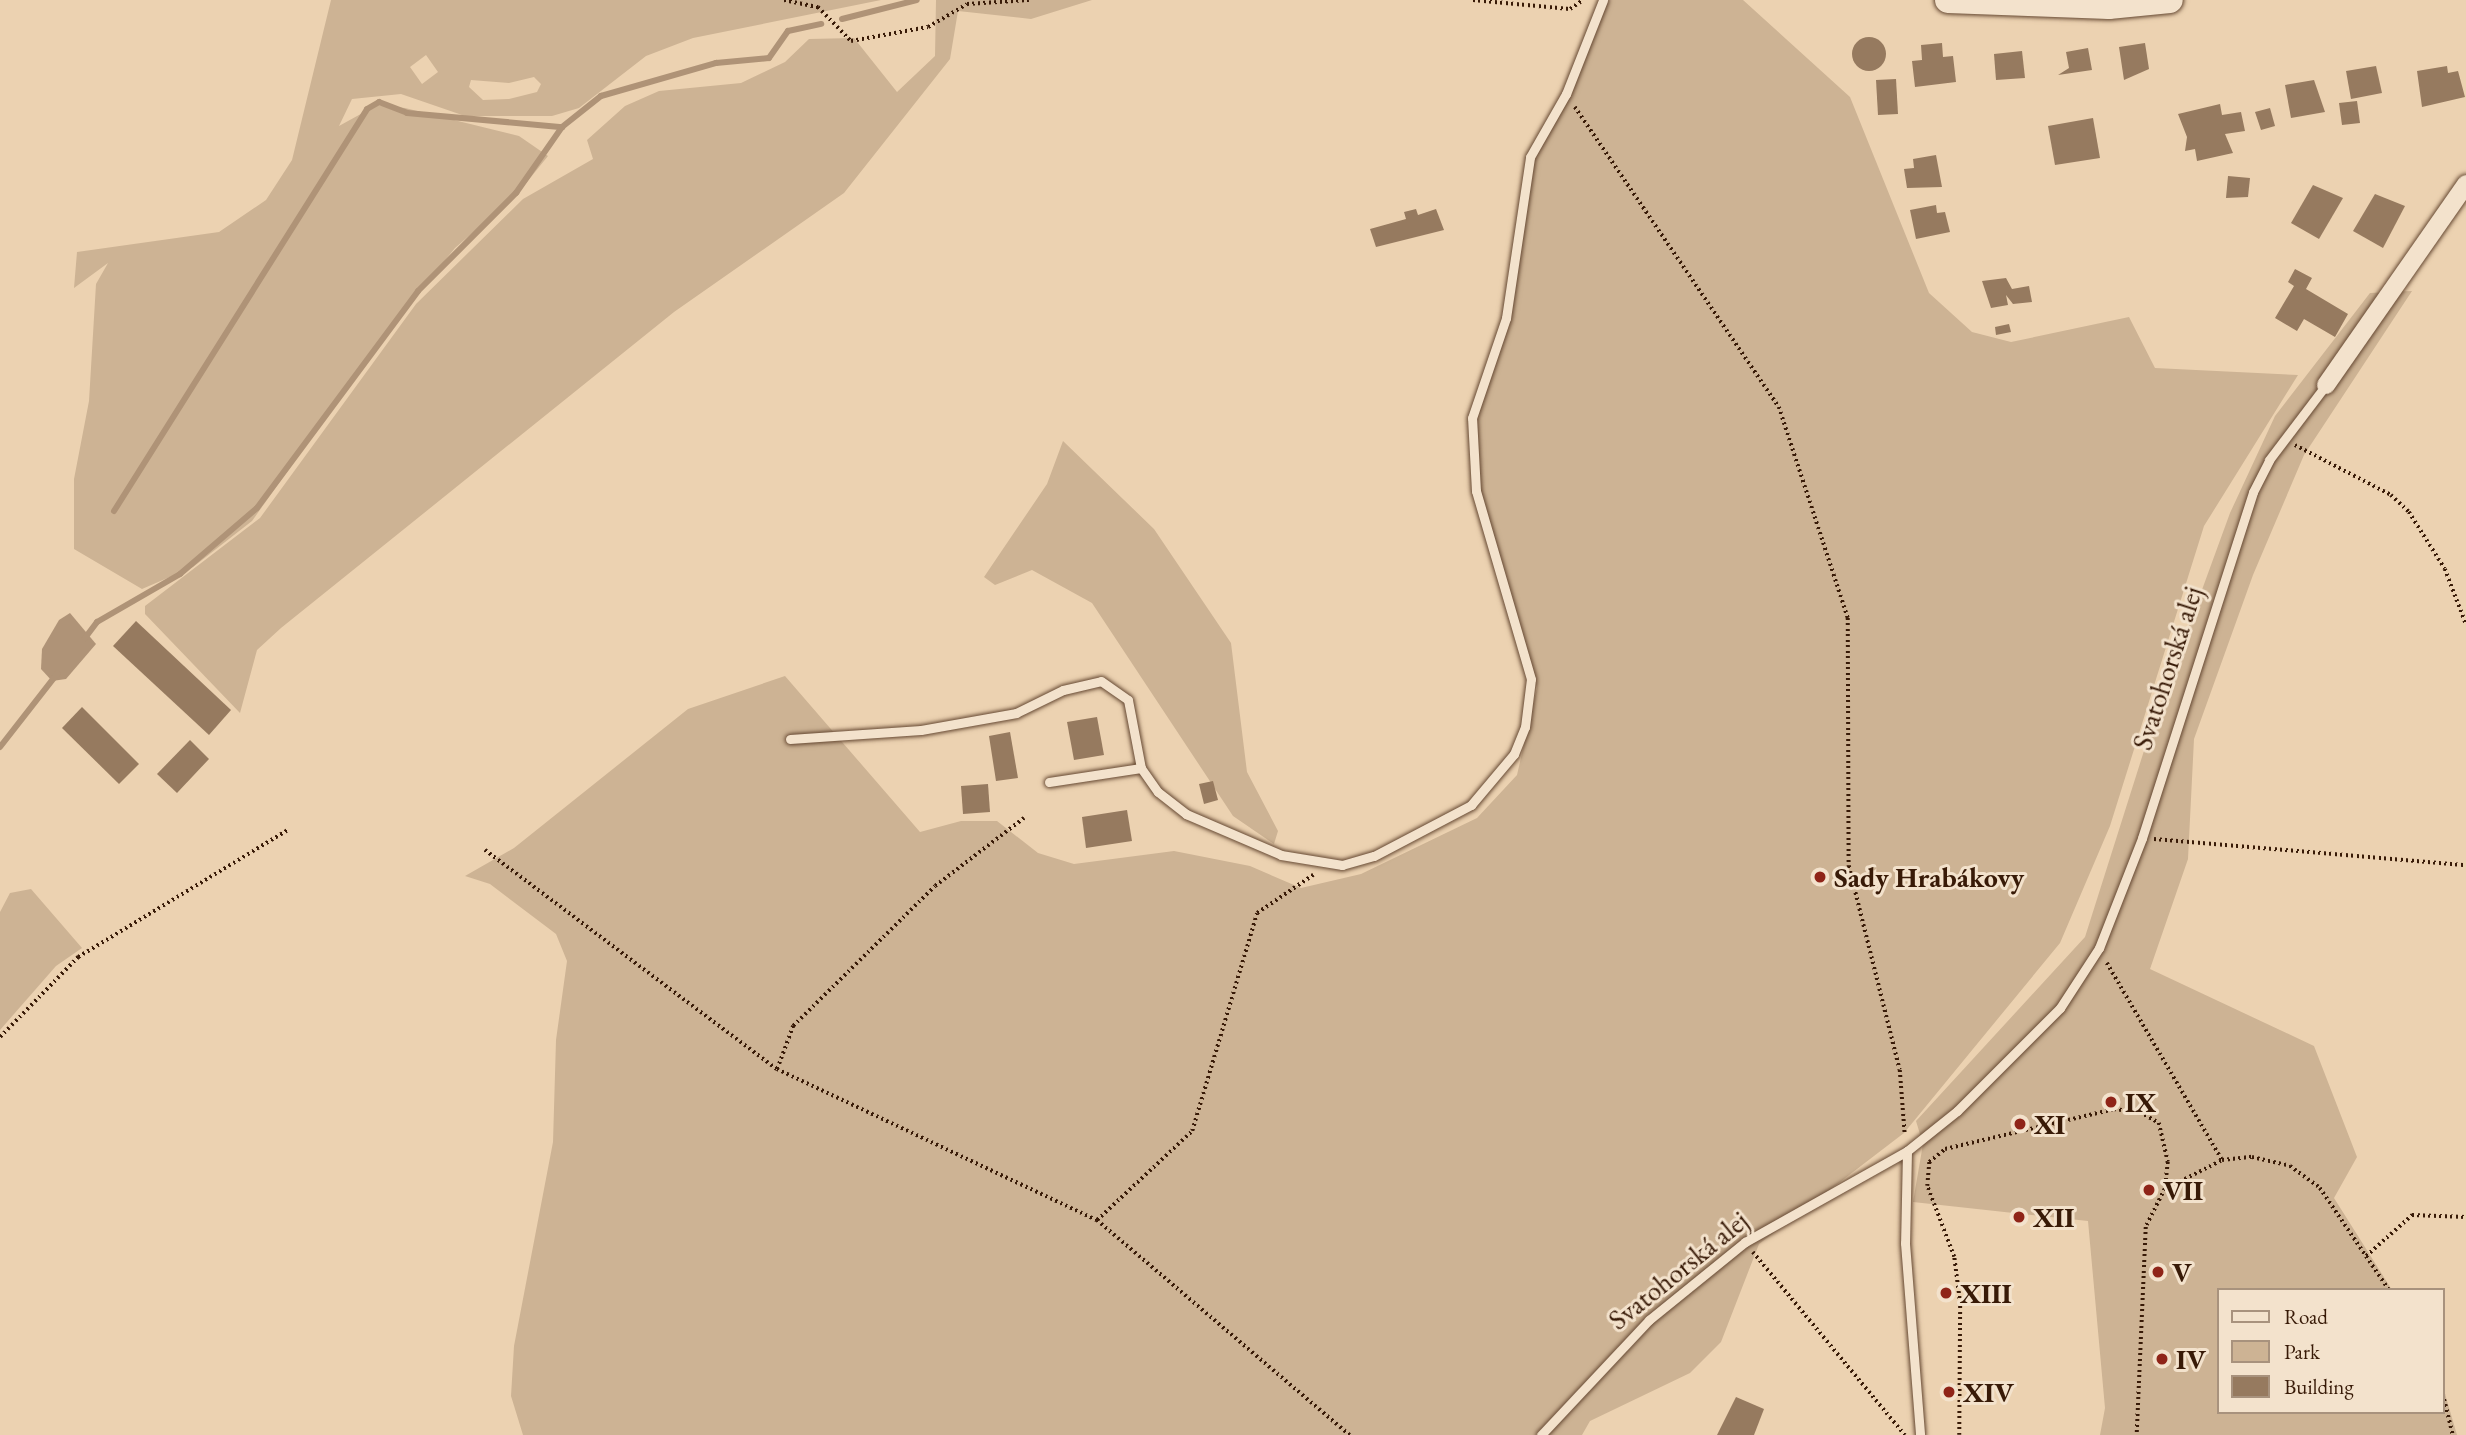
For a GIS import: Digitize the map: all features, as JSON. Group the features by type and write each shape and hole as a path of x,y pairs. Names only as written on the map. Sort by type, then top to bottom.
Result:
{"street":[{"path":"1948,0 2109,6 2170,0"},
{"name":"Svatohorská alej","path":"2326,385 2466,184"}],"lane":[{"path":"790,739 855,739 1016,713 1063,690 1101,681 1128,700 1142,768 1158,792 1186,814 1311,864 1352,862 1471,805 1495,782 1525,727 1531,679 1476,491 1469,443 1478,393 1506,318 1530,156 1566,94 1603,0"},
{"name":"Svatohorská alej","path":"1541,1435 1648,1320 1745,1242 1907,1152 2060,1009 2099,948 2142,838 2253,492 2284,440 2326,385"},
{"path":"1049,782 1142,768"},
{"path":"1907,1152 1905,1243 1920,1435"}],"path":[{"path":"785,0 818,7 851,41 928,27 967,5 1029,0"},
{"path":"1473,0 1570,9 1583,0"},
{"path":"1566,94 1779,407 1844,605 1849,866 1900,1070 1907,1152"},
{"path":"2284,440 2390,495 2409,512 2445,569 2466,624"},
{"path":"778,1069 793,1026 935,886 1024,818"},
{"path":"0,1037 78,957 289,829"},
{"path":"2142,838 2466,865"},
{"path":"485,850 778,1069 1097,1220 1350,1435"},
{"path":"1097,1220 1192,1131 1257,913 1313,874 1352,862"},
{"path":"2099,948 2222,1160"},
{"path":"1959,1435 1960,1304 1954,1257 1927,1186 1929,1162 1945,1149 2053,1120 2140,1112 2159,1123 2167,1142 2165,1189 2146,1227 2137,1435"},
{"path":"2165,1189 2222,1160 2252,1157 2290,1166 2320,1188 2388,1288"},
{"path":"2366,1256 2412,1215 2466,1217"},
{"path":"1745,1242 1905,1435"},
{"path":"2445,1402 2453,1435"}],"green space":[{"path":"331,0 881,0 693,38 646,56 579,108 552,116 465,116 401,94 352,99 339,126 377,105 405,108 519,136 548,156 518,193 455,248 391,326 252,521 193,567 142,589 74,549 74,479 89,401 96,284 108,263 74,288 77,252 219,232 266,200 292,160","holes":["426,55 438,72 422,84 410,67","534,77 541,84 537,92 509,99 483,100 469,87 471,80 509,83"]},
{"path":"936,0 1092,0 1031,19 958,11 950,59 844,193 674,312 281,628 257,650 240,713 145,614 145,606 260,518 416,304 523,199 593,159 587,140 625,106 659,91 741,83 785,62 809,39 854,38 897,92 935,56"},
{"path":"1609,0 1743,0 1850,97 1929,293 1972,332 2011,342 2129,317 2155,368 2298,375 2204,526 2110,826 2060,943 1904,1133 1759,1244 1721,1342 1690,1373 1590,1421 1582,1435 523,1435 511,1396 514,1346 553,1142 556,1040 567,961 556,934 490,884 465,876 514,848 688,709 785,676 920,832 961,821 997,821 1038,853 1074,864 1174,851 1250,866 1301,888 1361,874 1477,818 1517,775 1537,688 1477,488 1472,444 1476,401 1507,327 1532,154"},
{"path":"2412,291 2304,455 2253,575 2194,739 2188,859 2150,969 2314,1046 2357,1157 2334,1198 2391,1288 2218,1288 2218,1414 2445,1414 2445,1394 2457,1435 2100,1435 2105,1408 2088,1221 1913,1202 1923,1144 1916,1121 2085,937 2149,735 2230,513 2275,416 2370,293"},
{"path":"1063,441 1154,529 1231,643 1247,772 1278,831 1274,844 1233,816 1092,603 1032,570 995,585 984,577 1047,484"},
{"path":"31,889 82,948 56,966 0,1030 0,912 10,893"}],"shaded area":[{"path":"70,613 96,644 66,679 52,681 41,669 42,649 59,620"}],"building":[{"path":"1869,37 1881,42 1886,54 1881,66 1869,71 1857,66 1852,54 1857,42"},
{"path":"1942,43 1943,57 1953,56 1956,82 1915,87 1912,61 1922,60 1921,45"},
{"path":"2145,43 2149,69 2124,80 2119,47"},
{"path":"2088,48 2092,70 2058,75 2069,68 2066,52"},
{"path":"2022,51 2025,78 1996,80 1994,54"},
{"path":"2376,66 2382,93 2351,99 2346,71"},
{"path":"2447,66 2448,73 2458,71 2465,97 2422,107 2417,71"},
{"path":"1896,79 1898,114 1878,115 1876,80"},
{"path":"2314,80 2325,112 2291,118 2285,85"},
{"path":"2357,101 2360,123 2342,125 2339,103"},
{"path":"2220,104 2222,115 2241,112 2245,131 2225,134 2233,153 2197,161 2195,149 2185,151 2187,137 2178,114"},
{"path":"2270,108 2275,126 2261,130 2255,112"},
{"path":"2093,118 2100,158 2055,165 2048,126"},
{"path":"1936,155 1942,187 1907,188 1904,169 1914,168 1913,159"},
{"path":"2228,176 2250,178 2248,197 2226,198"},
{"path":"2313,185 2343,198 2319,239 2291,223"},
{"path":"2375,194 2405,206 2383,248 2353,231"},
{"path":"1936,205 1937,213 1945,212 1950,232 1916,239 1910,210"},
{"path":"1416,209 1418,215 1436,209 1444,230 1376,247 1370,229 1406,219 1404,212"},
{"path":"2295,269 2312,278 2306,289 2348,314 2335,337 2304,319 2297,331 2275,318 2294,286 2288,282"},
{"path":"2006,278 2012,289 2029,286 2032,302 2013,304 2006,295 2008,305 1991,308 1982,281"},
{"path":"2009,324 2011,332 1996,335 1995,327"},
{"path":"136,621 231,710 209,735 113,646"},
{"path":"82,707 139,764 119,784 62,728"},
{"path":"1097,717 1104,755 1074,760 1067,722"},
{"path":"1010,732 1018,778 996,781 989,736"},
{"path":"190,740 209,759 177,793 157,774"},
{"path":"1213,781 1218,800 1204,804 1199,784"},
{"path":"988,784 990,812 963,814 961,786"},
{"path":"1127,810 1132,841 1086,848 1082,817"},
{"path":"1736,1397 1764,1409 1754,1435 1717,1435"}],"waterway":[{"path":"842,19 917,0"},
{"path":"85,638 97,622 180,574 257,508 418,291 516,193 562,127 601,96 716,63 769,58 788,31 821,24"},
{"path":"114,511 367,109 379,102 407,113 562,127"},
{"path":"0,747 57,674"}],"place":[{"name":"Sady Hrabákovy","path":"1820,877"},
{"name":"IX","path":"2111,1102"},
{"name":"XI","path":"2020,1124"},
{"name":"VII","path":"2149,1190"},
{"name":"XII","path":"2019,1217"},
{"name":"V","path":"2158,1272"},
{"name":"XIII","path":"1946,1293"},
{"name":"IV","path":"2162,1359"},
{"name":"XIV","path":"1949,1392"}]}
